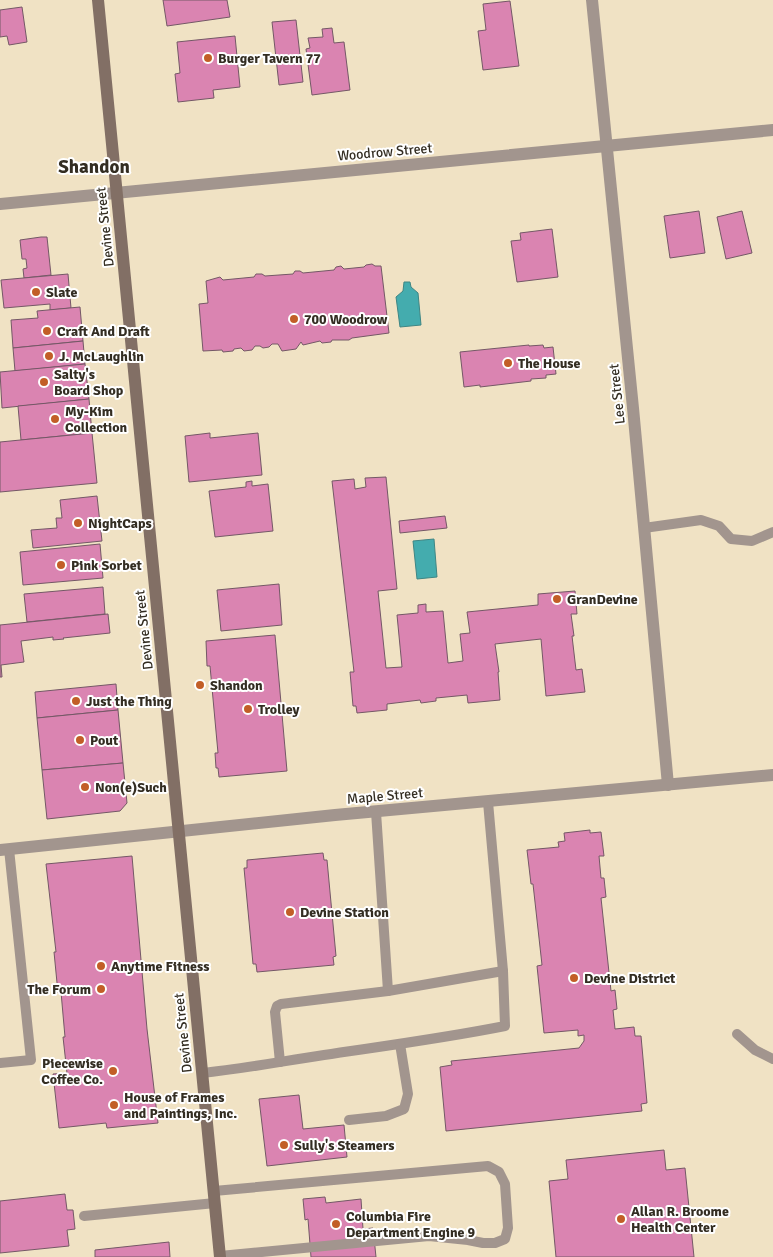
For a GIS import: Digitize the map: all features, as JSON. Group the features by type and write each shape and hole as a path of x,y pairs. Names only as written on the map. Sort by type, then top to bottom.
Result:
{"main road":[{"name":"Devine Street","path":"98,0 220,1257"}],"street":[{"name":"Lee Street","path":"592,0 668,785"},
{"name":"Woodrow Street","path":"0,204 773,130"},
{"name":"Maple Street","path":"5,849 773,775"}],"lane":[{"path":"644,528 701,520 719,526 731,539 752,541 773,532"},
{"path":"202,1073 242,1069 460,1035 505,1026 503,971 488,802"},
{"path":"376,812 388,991"},
{"path":"0,1063 31,1060 5,849"},
{"path":"280,1062 275,1012 277,1006 281,1004 388,991 503,971"},
{"path":"737,1034 756,1050 773,1059"},
{"path":"349,1120 386,1116 404,1108 408,1094 400,1044"},
{"path":"84,1216 214,1197 488,1166 499,1172 504,1184 508,1228 505,1239 496,1243 428,1236 220,1257"}],"water":[{"path":"404,282 410,282 411,287 418,293 421,325 400,327 396,297 403,291"},
{"path":"434,539 437,577 417,579 413,541"}],"building":[{"path":"163,0 227,0 230,17 167,26"},
{"path":"510,1 519,66 483,70 478,31 486,30 483,4"},
{"path":"22,7 27,42 9,45 7,36 0,37 0,10"},
{"path":"296,20 303,82 279,85 272,22"},
{"path":"332,28 334,43 344,42 350,90 312,95 306,49 310,48 308,38 323,37 322,29"},
{"name":"Burger Tavern 77","path":"235,36 240,87 213,90 214,98 178,102 175,74 180,73 177,42"},
{"path":"699,211 705,253 670,258 664,216"},
{"path":"742,211 752,253 726,259 717,217"},
{"path":"552,229 558,277 517,282 511,241 521,240 520,233"},
{"path":"47,237 51,275 24,278 23,269 27,268 26,259 22,259 20,240"},
{"name":"700 Woodrow","path":"372,264 381,266 389,333 349,340 332,340 331,342 322,343 320,341 303,345 301,342 296,349 282,351 278,344 272,344 269,347 263,348 255,346 252,350 244,351 241,348 223,352 222,350 203,351 199,304 208,303 206,281 220,277 223,280 254,277 256,274 265,276 293,274 295,271 303,273 334,270 336,267 341,266 344,269 364,267"},
{"name":"Slate","path":"68,274 71,308 50,310 50,304 4,308 1,280"},
{"name":"Craft And Draft","path":"80,307 83,341 13,348 11,320 38,318 37,311"},
{"name":"J. McLaughlin","path":"83,341 85,364 15,371 13,348"},
{"name":"The House","path":"543,345 544,348 553,347 556,374 546,375 546,378 531,379 531,381 464,387 460,352"},
{"name":"Salty's Board Shop","path":"85,364 89,399 2,408 0,372"},
{"name":"My-Kim Collection","path":"89,399 92,433 21,440 18,406"},
{"path":"92,433 97,483 0,492 0,442"},
{"path":"210,433 210,438 258,433 262,475 189,482 185,436"},
{"name":"GranDevine","path":"386,477 397,589 378,591 386,668 402,667 397,615 418,613 418,605 426,604 426,612 443,611 448,663 463,661 460,634 470,633 467,612 538,605 538,594 575,591 577,614 571,614 574,636 572,636 576,670 582,669 585,692 546,696 541,639 495,644 500,700 468,703 467,695 436,698 436,701 421,703 420,700 387,704 387,710 357,713 356,706 353,706 350,672 354,672 332,481 354,479 355,489 366,487 365,478"},
{"path":"252,481 252,486 268,484 273,531 215,537 209,491 246,487 246,482"},
{"name":"NightCaps","path":"97,496 102,541 33,548 31,530 57,528 56,518 62,518 60,500"},
{"path":"445,516 447,528 400,533 399,521"},
{"name":"Pink Sorbet","path":"100,544 103,578 23,585 20,552"},
{"path":"279,584 282,625 221,631 217,590"},
{"path":"103,587 105,614 27,622 24,594"},
{"path":"108,614 110,633 53,640 53,637 21,641 24,662 1,665 2,677 0,677 0,625"},
{"name":"Trolley","path":"275,635 287,771 219,777 218,768 216,768 215,753 218,753 210,666 207,666 206,641"},
{"name":"Just the Thing","path":"116,684 118,710 37,718 35,692"},
{"name":"Pout","path":"118,710 123,763 42,770 37,718"},
{"name":"Non(e)Such","path":"123,763 127,803 120,811 47,819 42,770"},
{"name":"Devine District","path":"590,830 590,833 601,832 604,856 599,856 601,878 604,878 606,897 601,898 611,991 615,990 617,1009 613,1010 615,1029 634,1027 635,1036 641,1036 647,1103 641,1104 642,1111 446,1131 440,1067 452,1065 451,1061 579,1048 584,1041 584,1035 578,1036 578,1030 544,1033 537,966 542,965 533,884 531,884 527,850 559,847 558,842 565,841 564,833"},
{"name":"Devine Station","path":"323,853 324,860 327,860 336,956 333,957 334,965 257,972 256,964 253,964 244,868 247,868 247,860"},
{"name":"The Forum","path":"132,856 147,1029 158,1123 107,1128 106,1123 59,1128 53,1074 67,1073 61,992 58,993 54,952 56,952 46,864"},
{"path":"299,1095 303,1129 344,1125 347,1157 267,1166 259,1099"},
{"name":"Allan R. Broome Health Center","path":"664,1150 666,1170 685,1168 694,1257 556,1257 549,1181 568,1179 566,1160"},
{"path":"65,1194 67,1210 73,1210 75,1229 67,1230 69,1246 0,1253 0,1201"},
{"name":"Columbia Fire Department Engine 9","path":"325,1197 326,1203 361,1199 363,1229 373,1228 376,1257 311,1257 308,1219 305,1220 303,1199"},
{"path":"169,1242 170,1257 95,1257 95,1250"}],"place":[{"name":"Burger Tavern 77","path":"208,58"},
{"name":"Slate","path":"36,292"},
{"name":"700 Woodrow","path":"294,319"},
{"name":"Craft And Draft","path":"47,331"},
{"name":"J. McLaughlin","path":"49,356"},
{"name":"The House","path":"508,363"},
{"name":"Salty's Board Shop","path":"44,382"},
{"name":"My-Kim Collection","path":"55,419"},
{"name":"NightCaps","path":"78,523"},
{"name":"Pink Sorbet","path":"61,565"},
{"name":"GranDevine","path":"557,599"},
{"name":"Shandon","path":"200,685"},
{"name":"Just the Thing","path":"76,701"},
{"name":"Trolley","path":"248,709"},
{"name":"Pout","path":"80,740"},
{"name":"Non(e)Such","path":"85,787"},
{"name":"Devine Station","path":"290,912"},
{"name":"Anytime Fitness","path":"101,966"},
{"name":"Devine District","path":"574,978"},
{"name":"The Forum","path":"101,989"},
{"name":"Piecewise Coffee Co.","path":"113,1071"},
{"name":"House of Frames and Paintings, Inc.","path":"114,1105"},
{"name":"Sully's Steamers","path":"284,1145"},
{"name":"Allan R. Broome Health Center","path":"621,1219"},
{"name":"Columbia Fire Department Engine 9","path":"336,1224"}],"district":[{"name":"Shandon","path":"94,167"}]}
